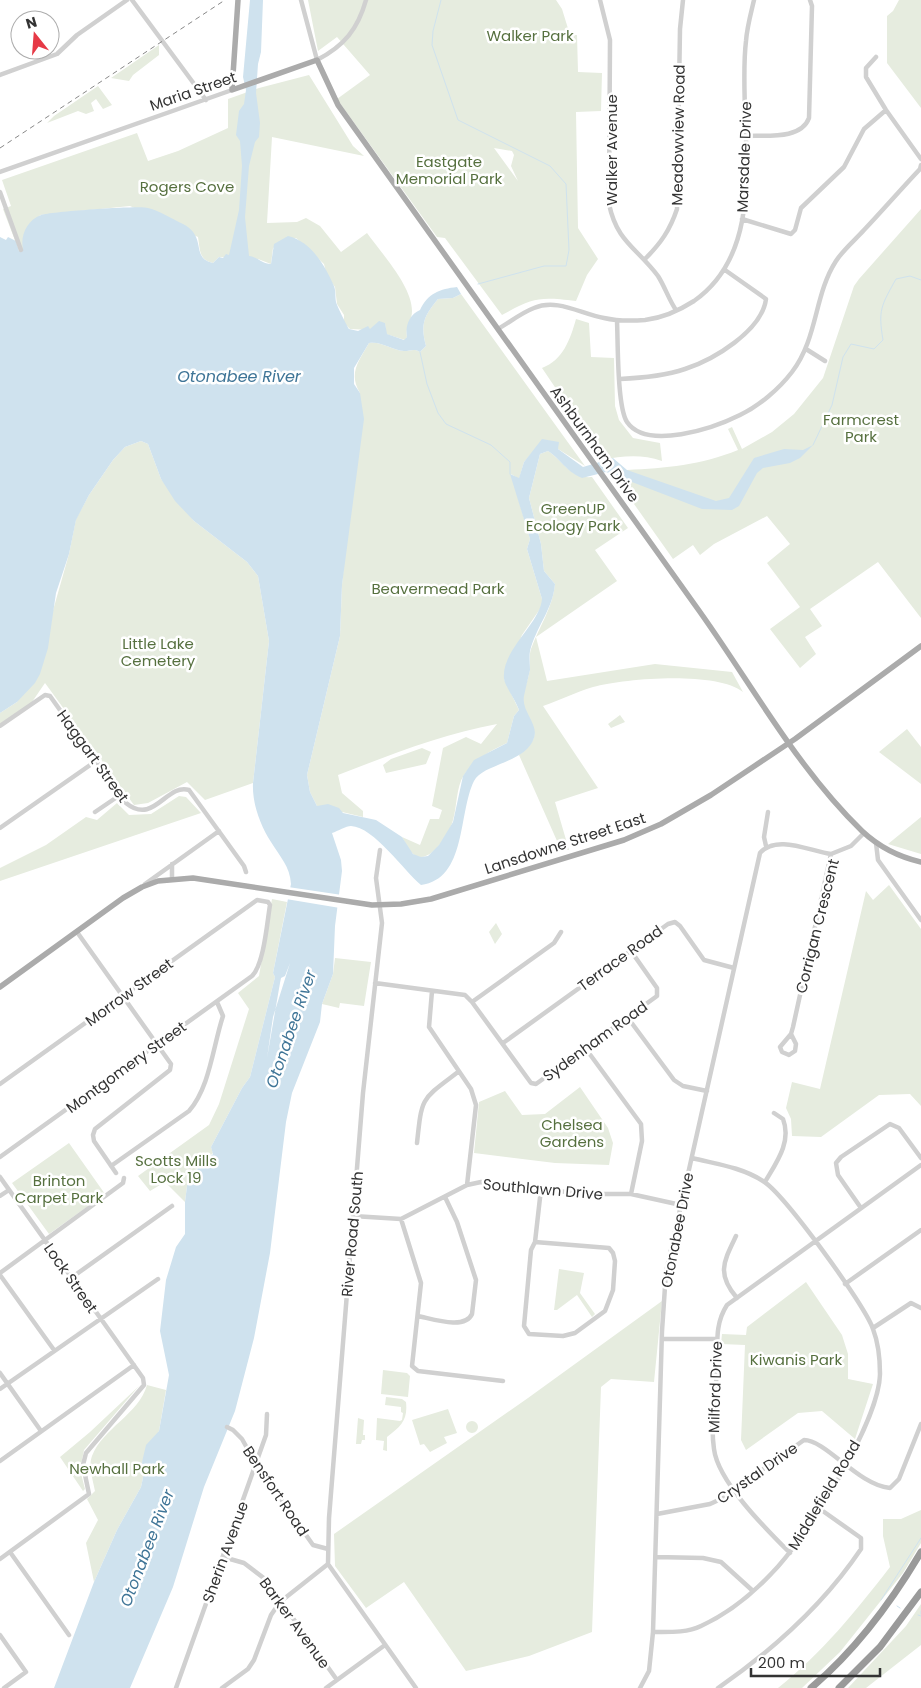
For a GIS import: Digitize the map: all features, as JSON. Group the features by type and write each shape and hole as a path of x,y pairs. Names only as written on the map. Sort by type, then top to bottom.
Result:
{"highway":[{"path":"810,1688 840,1663 863,1636 887,1605 921,1552"},
{"path":"839,1688 880,1647 921,1592"}],"main road":[{"path":"232,90 238,0"},
{"name":"Maria Street","path":"232,90 317,60"},
{"name":"Ashburnham Drive","path":"317,60 338,105 724,645 788,743 846,815 864,833 876,843 895,853 921,862"},
{"name":"Lansdowne Street East","path":"0,987 142,887 172,878 193,878 379,906 431,899 645,832 710,796 788,743 921,646"}],"street":[{"path":"0,75 58,54 77,35 127,0"},
{"path":"132,0 206,100"},
{"name":"Ashburnham Drive","path":"301,0 317,60"},
{"name":"Maria Street","path":"317,60 332,53 349,37 357,25 366,0"},
{"name":"Walker Avenue","path":"600,0 610,40 609,204 613,223 621,238 645,259 660,279 676,310"},
{"name":"Meadowview Road","path":"645,259 660,244 670,228 677,209 680,30 683,0"},
{"name":"Marsdale Drive","path":"498,329 535,307 549,305 563,306 617,321 646,320 676,310 702,295 725,270 734,250 742,220 746,186 746,41 754,0"},
{"path":"746,136 795,132 803,129 807,124 809,118 812,24 810,0"},
{"path":"876,57 866,68 866,77 886,110 921,160"},
{"name":"Maria Street","path":"0,172 232,90"},
{"path":"742,220 785,234 791,234 795,230 801,208 844,167 864,129 886,110"},
{"path":"617,321 620,380 626,420 634,430 644,435 682,434 715,425 740,415 766,398 792,372 806,349 824,286 837,259 920,169 921,165"},
{"path":"0,192 21,250"},
{"path":"620,380 650,377 685,369 718,355 756,323 766,306 766,300 725,270"},
{"path":"806,349 825,361"},
{"name":"Haggart Street","path":"0,726 45,695 50,696 120,795 130,806 144,810 185,789 193,794 244,866 246,872"},
{"path":"0,828 96,761"},
{"path":"95,812 120,795"},
{"path":"768,812 764,838 766,846 778,844 832,854"},
{"path":"142,887 219,831"},
{"name":"Corrigan Crescent","path":"791,1034 796,1044 795,1051 788,1055 782,1052 780,1047 791,1034 832,854 851,846 864,833"},
{"path":"876,843 878,860 921,920"},
{"name":"Otonabee Drive","path":"640,1688 649,1671 653,1632 662,1338 666,1272 760,853 766,846"},
{"name":"River Road South","path":"328,1564 363,1093 382,923 376,878 380,850"},
{"path":"172,864 172,878"},
{"name":"Montgomery Street","path":"0,1157 252,976 257,968 270,905 264,900 257,900"},
{"name":"Morrow Street","path":"0,1084 257,900"},
{"name":"Terrace Road","path":"503,1043 668,924 675,922 704,960 734,968"},
{"path":"78,932 171,1064 170,1070 95,1129 94,1141 116,1173"},
{"path":"376,984 465,995 472,1002 554,943 561,932"},
{"name":"Sydenham Road","path":"472,1002 528,1079 536,1084 657,996 657,988 631,951"},
{"path":"432,991 429,1027 471,1089 476,1105 467,1185"},
{"path":"111,1166 189,1111 195,1104 203,1086 223,1016 223,1011 217,1002"},
{"path":"628,1018 674,1080 683,1086 707,1091"},
{"path":"586,1049 640,1124 642,1141 631,1194"},
{"path":"417,1143 423,1101 429,1093 458,1072"},
{"path":"765,1182 778,1160 786,1138 782,1119 774,1113"},
{"path":"861,1208 838,1174 836,1163 841,1157 890,1124 899,1128 921,1158"},
{"name":"Middlefield Road","path":"653,1632 675,1632 700,1627 753,1591 790,1553 820,1509 845,1466 862,1434 877,1390 879,1362 873,1328 845,1284 790,1206 765,1182 732,1167 692,1158"},
{"name":"Milford Drive","path":"790,1553 768,1532 734,1490 716,1457 714,1449 716,1339 720,1316 727,1305 921,1164"},
{"name":"Lock Street","path":"0,1178 134,1365 143,1378 144,1385 86,1453 83,1465 89,1494 10,1552"},
{"path":"54,1350 0,1274 123,1183 124,1178"},
{"name":"Southlawn Drive","path":"401,1219 467,1185 481,1182 584,1194 631,1194 681,1205"},
{"path":"535,1242 609,1248 613,1253 613,1290 610,1303 605,1311 575,1333 563,1336 529,1334 524,1326 530,1250 535,1242 541,1189"},
{"path":"0,1196 9,1190"},
{"path":"418,1316 463,1322 470,1319 472,1314 476,1280 457,1222 445,1197"},
{"path":"72,1278 172,1206"},
{"path":"353,1216 401,1219 420,1283 412,1366 418,1371 503,1381"},
{"path":"845,1284 921,1230"},
{"path":"736,1236 723,1264 723,1270 726,1281 737,1298"},
{"path":"0,1389 158,1279"},
{"path":"873,1328 911,1303 921,1308"},
{"path":"662,1338 716,1339"},
{"path":"0,1461 134,1365"},
{"path":"0,1373 41,1432"},
{"name":"Sherin Avenue","path":"176,1688 266,1435 267,1414"},
{"name":"Crystal Drive","path":"657,1514 710,1504 734,1490 804,1440 811,1440 845,1466 879,1487 890,1488 899,1479 921,1424"},
{"name":"Bensfort Road","path":"227,1427 242,1439 256,1464 313,1545 328,1549"},
{"path":"718,1688 784,1636 810,1612 861,1549 861,1538 820,1509"},
{"path":"0,1559 10,1552 69,1635"},
{"name":"Barker Avenue","path":"223,1557 252,1568 265,1580 337,1680"},
{"path":"656,1557 703,1558 721,1562 753,1591"},
{"path":"222,1688 248,1669 254,1660 271,1615 280,1602 328,1564 416,1688"},
{"path":"0,1636 26,1672 4,1688"},
{"path":"326,1688 385,1645"}],"green space":[{"path":"308,0 556,0 562,9 570,35 577,35 578,72 602,73 601,111 576,112 578,228 598,259 587,275 576,301 537,300 502,315 445,238 437,237 337,99 370,75 337,37 318,51","holes":["494,148 512,151 514,155 511,166 518,181"]},
{"path":"899,0 921,0 921,108 887,63 887,16 893,11"},
{"path":"159,45 159,55 133,75 129,81 111,78"},
{"name":"Rogers Cove","path":"309,75 353,146 364,156 272,137 267,223 297,222 306,218 320,226 341,252 367,233 395,270 411,301 412,315 405,340 386,334 385,323 370,330 350,329 344,323 344,315 337,304 335,287 327,276 324,264 296,238 273,248 271,264 258,259 219,257 213,263 208,262 203,257 198,237 130,206 40,215 23,249 19,251 3,209 11,206 2,180 137,133 148,161 178,151 228,128 228,99 259,88"},
{"path":"98,86 112,105 103,109 96,99 91,103 94,111 86,114 78,111 47,123 54,116"},
{"name":"Farmcrest Park","path":"921,209 921,618 878,562 810,609 822,626 805,637 816,654 800,668 770,629 800,607 767,563 790,544 767,516 714,544 700,555 693,545 673,559 617,480 627,470 683,465 711,459 738,450 728,429 732,427 742,449 772,432 794,414 823,378 854,286"},
{"name":"Beavermead Park","path":"461,294 585,466 558,449 531,454 524,462 519,479 511,474 530,539 527,549 542,599 542,606 522,635 504,679 519,710 514,716 507,743 483,756 473,764 461,780 453,820 448,833 431,853 418,857 412,853 402,837 420,845 430,819 439,819 442,810 432,806 443,748 466,737 481,744 497,724 436,739 338,775 342,793 363,811 363,817 317,806 310,792 307,775 340,636 342,585 360,393 355,379 356,367 369,343 378,343 404,351 414,350 420,352 426,346 423,326 429,310 438,299 453,298"},
{"path":"576,319 589,323 591,357 614,358 615,406 619,420 633,438 660,443 662,461 632,456 601,460 594,445 542,368 555,360 565,348"},
{"name":"Little Lake Cemetery","path":"141,441 148,444 161,479 194,521 247,562 258,576 269,641 253,783 205,800 187,782 148,803 134,805 45,683 32,702 0,724 0,713 17,702 52,614 69,554 76,519 89,495 113,460 125,447"},
{"name":"GreenUP Ecology Park","path":"548,451 578,475 592,477 628,528 595,550 617,581 536,637 547,681 655,664 732,672 743,692 730,685 713,681 671,678 648,679 593,687 543,706 598,788 555,802 569,850 561,850 519,755 528,747 533,739 533,728 524,707 524,690 530,668 531,649 534,641 549,609 555,584 544,571 541,544 529,498 540,454"},
{"path":"620,715 625,722 611,728 608,724"},
{"path":"907,729 921,747 921,784 879,752"},
{"path":"422,748 431,752 426,764 386,773 383,765 391,759"},
{"path":"179,796 186,797 201,813 0,881 0,868 46,845 86,817 97,820 117,803 129,815 151,814"},
{"path":"921,817 921,854 888,844"},
{"path":"889,885 921,929 921,1106 910,1094 879,1095 821,1137 792,1136 791,1119 786,1108 792,1082 820,1089 866,891 873,900"},
{"name":"Scotts Mills Lock 19","path":"272,899 287,902 273,973 275,977 250,1077 242,1088 211,1147 213,1153 188,1178 185,1202 165,1182 150,1191 138,1176 209,1125 219,1104 249,1009 238,993 259,976"},
{"path":"496,923 502,934 495,944 489,932"},
{"path":"335,958 371,962 364,1006 340,1003 339,1008 322,1004 333,974"},
{"name":"Chelsea Gardens","path":"580,1087 608,1128 613,1143 609,1165 555,1163 474,1153 479,1102 505,1091 522,1115 545,1114"},
{"name":"Brinton Carpet Park","path":"69,1143 105,1194 49,1234 12,1183"},
{"path":"559,1269 584,1273 580,1293 595,1314 592,1317 577,1295 557,1310 554,1310"},
{"name":"Kiwanis Park","path":"806,1282 842,1335 848,1354 848,1379 873,1384 855,1439 822,1411 798,1413 746,1450 741,1440 745,1345 721,1344 722,1334 746,1335 747,1327"},
{"path":"662,1301 654,1382 611,1379 601,1387 592,1632 529,1656 466,1671 404,1582 366,1608 335,1566 334,1534"},
{"path":"383,1370 407,1373 410,1376 408,1397 381,1394"},
{"name":"Newhall Park","path":"147,1385 166,1390 159,1431 142,1462 144,1473 141,1487 117,1530 94,1582 86,1543 98,1520 87,1499 95,1491 91,1469 92,1456 104,1437 137,1404"},
{"path":"139,1386 84,1450 80,1470 85,1489 83,1491 60,1457"},
{"path":"386,1397 402,1399 406,1402 405,1418 387,1437 387,1451 383,1450 384,1441 376,1440 377,1418 400,1421 402,1420 403,1413 401,1412 401,1407 385,1405"},
{"path":"448,1409 457,1433 444,1437 447,1443 430,1452 424,1444 420,1445 412,1420"},
{"path":"358,1418 364,1420 363,1435 365,1435 365,1440 362,1440 361,1444 356,1444"},
{"path":"474,1421 477,1422 477,1432 470,1433 467,1432 466,1425 467,1422"},
{"path":"921,1510 921,1543 903,1573 840,1652 802,1688 778,1688 824,1646 890,1567 883,1536 883,1519 901,1519"},
{"path":"921,1604 921,1645 866,1688 848,1688 906,1626"}],"water":[{"name":"Otonabee River","path":"250,0 263,0 261,52 258,64 256,93 260,123 259,137 255,142 249,166 245,217 249,256 271,264 274,244 288,236 296,239 311,249 326,271 335,288 337,304 349,329 358,331 368,326 370,329 379,321 385,323 387,334 404,340 407,337 407,325 411,318 431,296 445,289 457,287 461,294 453,298 438,299 429,310 423,326 426,346 420,352 414,350 404,351 378,343 369,343 354,368 354,384 360,393 364,419 342,585 340,636 307,775 310,792 317,806 328,804 339,808 343,813 376,820 402,837 413,854 421,857 428,856 439,845 453,822 463,776 474,760 507,743 514,716 519,710 504,679 505,668 514,648 535,618 542,599 527,549 530,539 510,474 519,478 524,462 542,439 559,442 558,449 583,467 613,458 627,470 716,501 729,498 754,458 784,449 803,450 813,445 800,458 790,463 763,468 757,473 739,506 732,510 702,509 606,472 582,478 571,472 548,451 540,454 529,498 541,544 544,571 555,584 551,602 530,651 530,670 524,702 534,728 534,738 522,753 479,775 474,781 469,794 454,858 446,871 436,880 421,885 379,841 360,828 349,826 332,833 341,860 342,871 335,926 333,974 322,1004 320,1022 292,1093 286,1122 270,1253 254,1338 235,1411 204,1487 173,1587 130,1688 54,1688 94,1582 117,1530 141,1487 144,1473 142,1462 146,1445 159,1431 169,1375 160,1331 166,1280 176,1247 185,1234 185,1202 188,1178 213,1154 211,1147 242,1088 250,1077 275,977 273,973 291,884 287,867 260,821 253,791 269,641 258,576 247,562 194,521 175,501 161,479 148,444 141,441 125,447 113,460 89,495 76,520 69,554 56,593 48,648 40,674 35,683 17,702 0,713 0,237 6,240 8,237 16,241 19,251 23,249 24,234 28,225 41,215 94,209 142,207 157,211 191,229 195,235 202,257 206,260 213,263 219,257 223,258 226,254 229,255 239,210 242,166 240,141 236,135 239,111 244,104 246,90 243,77","holes":["290,963 275,1009 281,978 285,976","275,1009 267,1058 273,1017"]}],"pier":[{"path":"288,887 342,895 340,908 286,899"}],"waterway":[{"path":"441,0 433,31 432,45 458,120 550,166 566,184 569,250 566,266 544,266 478,284"},
{"path":"813,445 832,405 843,357 851,344 874,349 883,340 882,308 896,279 910,276 921,280"},
{"path":"420,352 427,384 438,413 446,424 491,445 510,462 510,474"},
{"path":"881,1600 921,1538"}],"railway":[{"path":"0,148 225,0"}],"park label":[{"name":"Walker Park","path":"530,35"},
{"name":"Eastgate Memorial Park","path":"449,170"}]}
